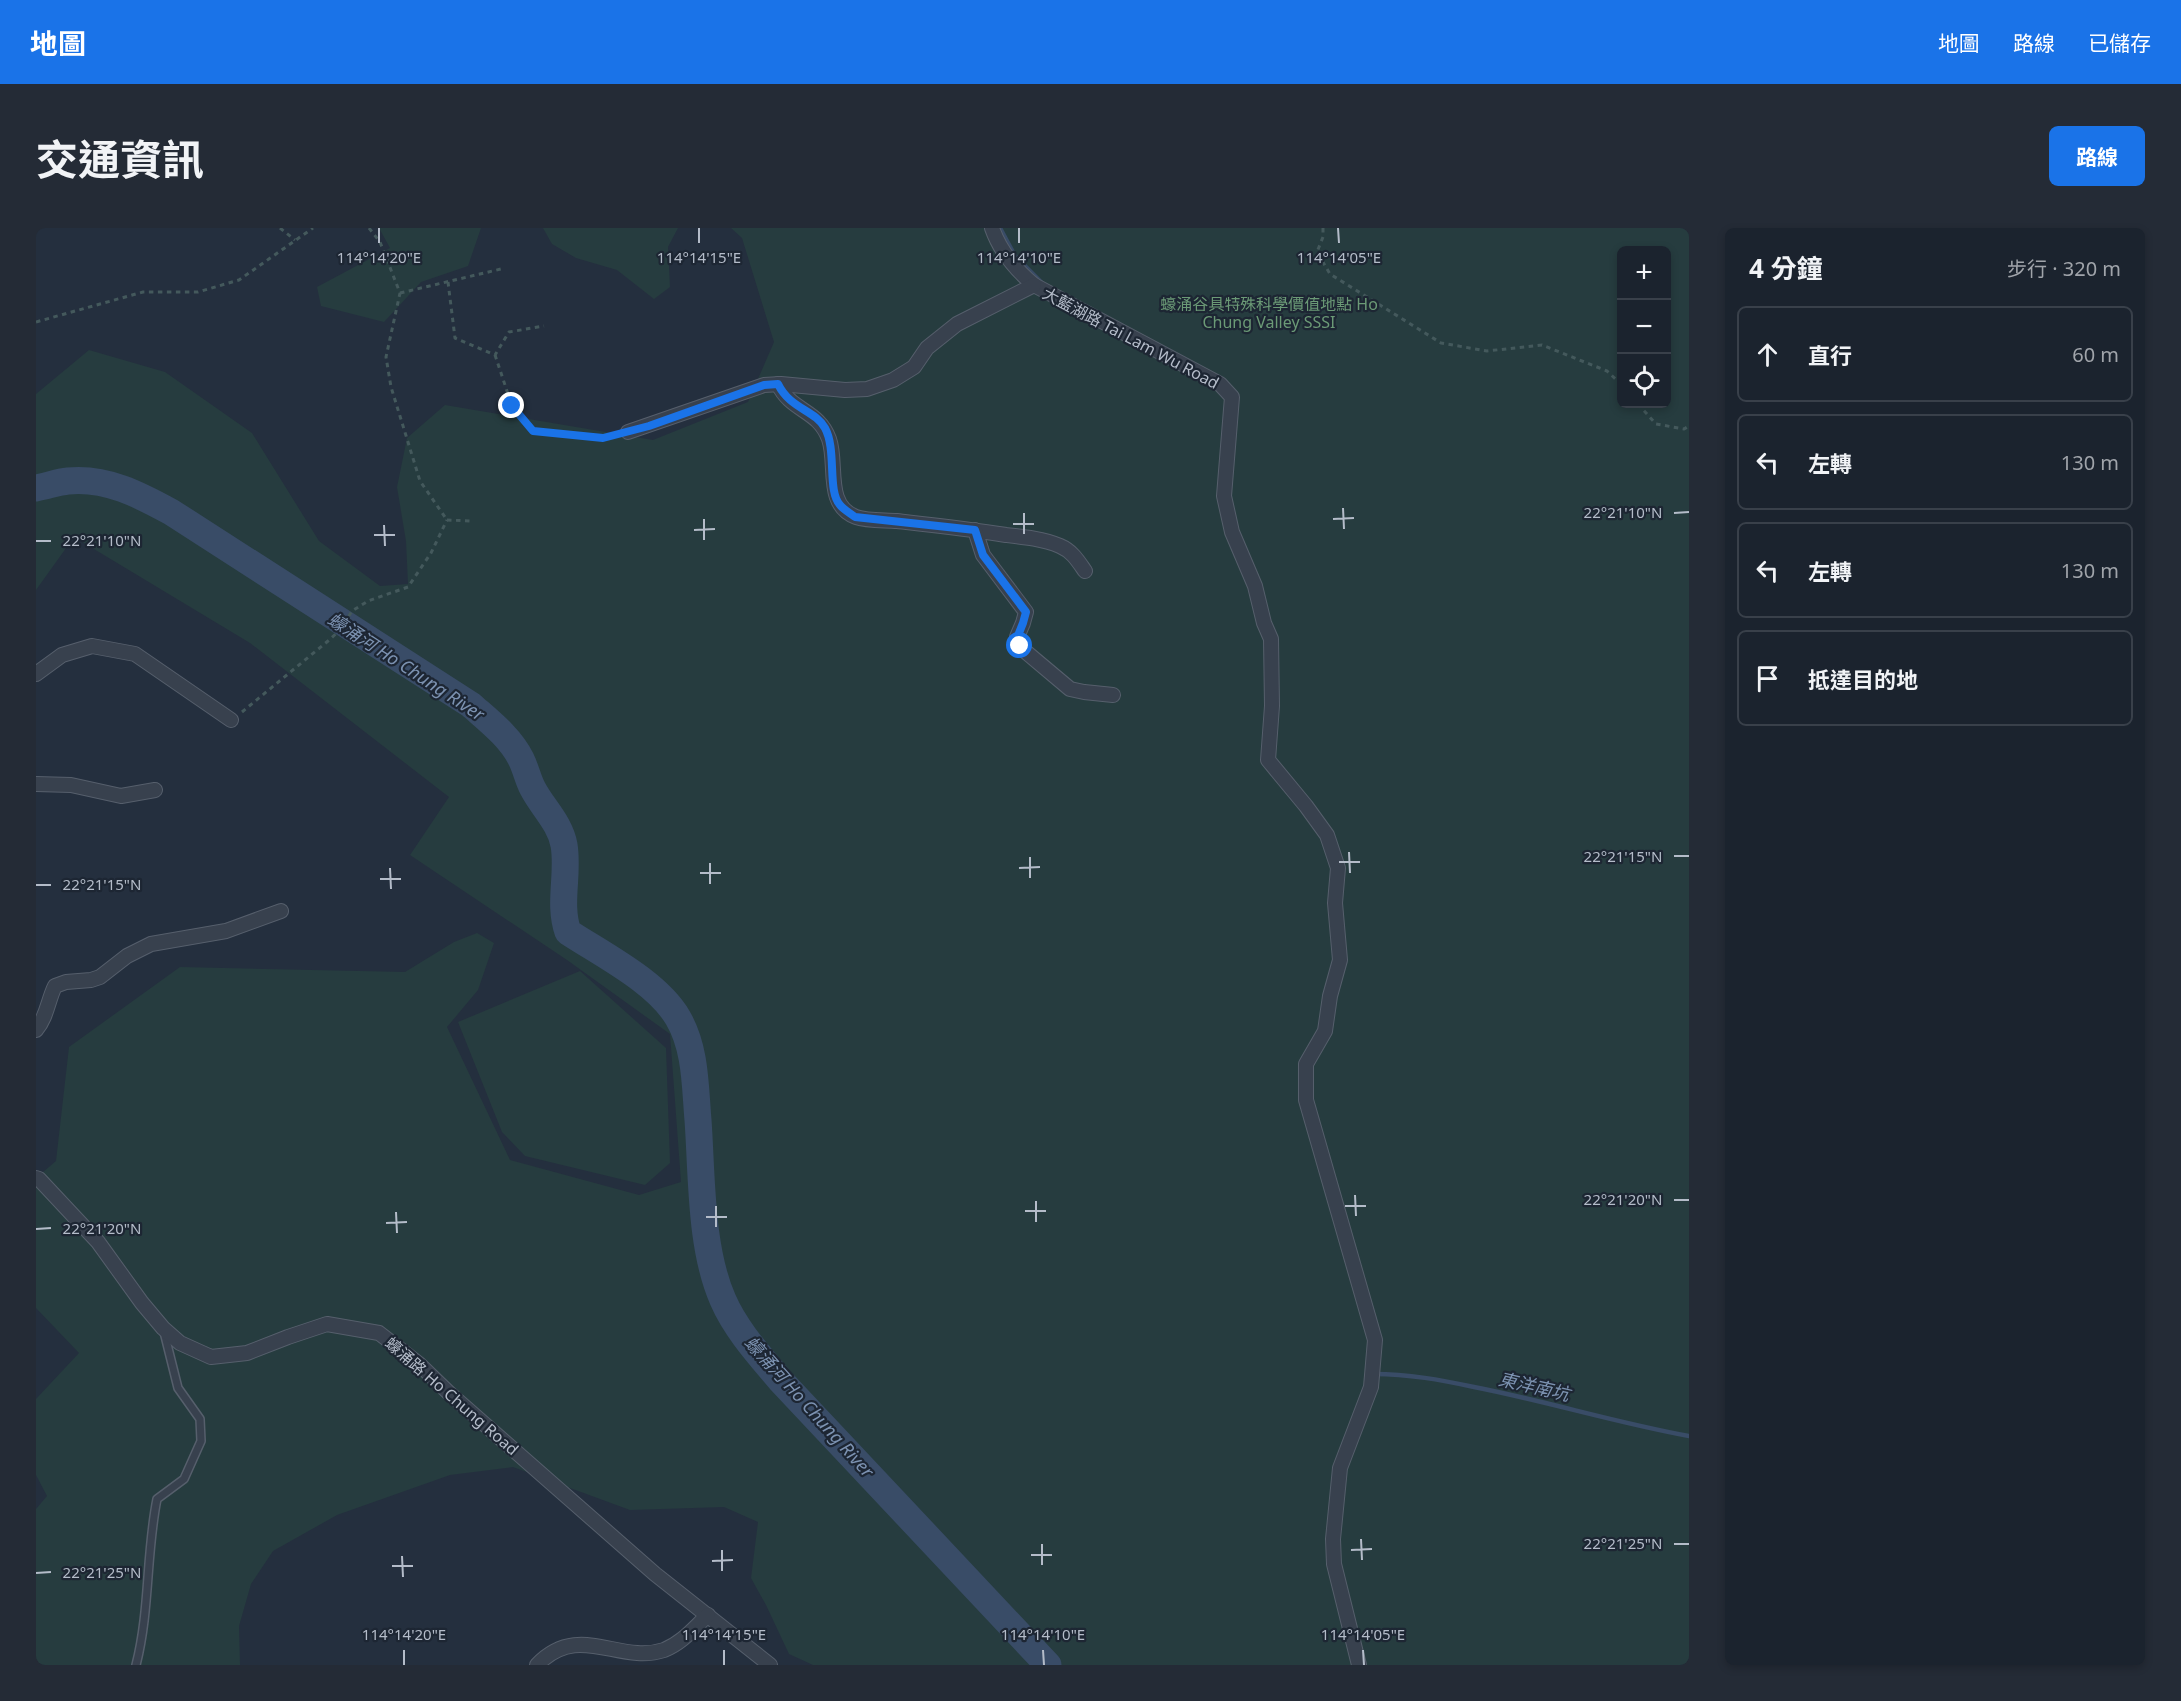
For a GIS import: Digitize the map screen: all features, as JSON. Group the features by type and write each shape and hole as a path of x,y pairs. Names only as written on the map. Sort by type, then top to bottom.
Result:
{"street":[{"name":"大藍湖路 Tai Lam Wu Road","path":"992,228 1007,257 1034,285 1220,384 1232,397 1224,496 1232,532 1255,586 1264,624 1271,639 1272,706 1268,760 1306,806 1326,835 1338,868 1335,903 1340,960 1330,996 1325,1031 1306,1064 1306,1100 1375,1340 1371,1386 1340,1468 1333,1539 1334,1564 1359,1665"},
{"path":"628,432 764,385 856,390 867,389 893,380 914,367 927,348 957,324 1034,285"},
{"path":"778,384 783,396 818,420 825,428 832,447 835,497 840,506 855,517 1035,539 1061,546 1073,554 1085,571"},
{"path":"975,530 983,555 1026,612 1017,638 1020,646 1070,689 1084,693 1113,695"},
{"path":"36,675 62,655 92,646 135,654 231,720"},
{"path":"36,784 71,785 121,796 155,790"},
{"path":"36,1030 44,1019 55,986 100,977 127,956 151,944 226,931 281,911"},
{"name":"蠔涌路 Ho Chung Road","path":"36,1178 98,1242 163,1328 180,1343 211,1357 247,1353 327,1324 379,1333 419,1364 655,1574 770,1665"},
{"path":"537,1665 543,1658 567,1646 586,1644 643,1653 662,1651 677,1644 708,1615"}],"lane":[{"path":"136,1665 149,1575 150,1533 157,1498 184,1479 201,1441 200,1419 178,1388 163,1328"}],"path":[{"path":"280,228 295,240"},
{"path":"36,322 142,292 198,292 239,280 313,228"},
{"path":"369,228 380,242 400,293 386,357 391,387 420,481 447,520"},
{"path":"1323,228 1323,237 1317,252 1330,274 1441,343 1487,351 1542,345 1607,371 1617,381"},
{"path":"400,293 501,269"},
{"path":"448,282 455,338 495,355 512,406 533,431 603,438 628,432"},
{"path":"495,355 509,332 544,326"},
{"path":"1642,408 1656,424 1684,429 1689,426"},
{"path":"447,520 471,521"},
{"path":"231,720 328,641 340,630 352,611 368,601 408,587 431,553 447,520"}],"green space":[{"path":"379,228 481,228 468,266 421,282 384,322 321,306 317,287 390,248"},
{"path":"543,228 678,228 668,247 670,287 654,299 617,270 576,258 552,244"},
{"name":"蠔涌谷具特殊科學價值地點 Ho Chung Valley SSSI","path":"731,228 1689,228 1689,1665 813,1665 789,1654 751,1578 758,1522 724,1507 630,1510 513,1467 450,1475 337,1515 273,1551 251,1584 239,1626 240,1665 36,1665 36,1509 47,1496 36,1475 36,1399 79,1353 36,1308 36,1178 56,1161 69,1047 180,967 405,972 454,942 477,933 494,943 478,990 447,1027 510,1160 639,1195 681,1182 670,1034 567,960 410,855 449,797 250,643 74,537 36,590 36,394 89,350 165,372 252,433 319,541 380,586 408,584 406,541 397,487 407,438 445,405 653,440 748,402 774,342 742,238"},
{"path":"580,971 666,1048 670,1163 645,1185 525,1156 502,1132 458,1022"}],"waterway":[{"path":"1000,228 1015,256 1041,282"},
{"name":"蠔涌河 Ho Chung River","path":"36,488 68,481 96,482 135,494 171,512 471,705 505,736 521,759 533,789 562,837 565,856 564,911 568,932 643,981 669,1005 684,1030 694,1068 706,1235 715,1280 728,1311 749,1342 781,1381 1048,1665"},
{"name":"東洋南坑","path":"1374,1374 1412,1376 1462,1384 1689,1436"}],"route":[{"path":"512,406 533,431 603,438 649,426 764,385 778,384 783,396 818,420 825,428 832,447 835,497 840,506 855,517 975,530 983,555 1026,612 1017,638 1020,646"}]}
